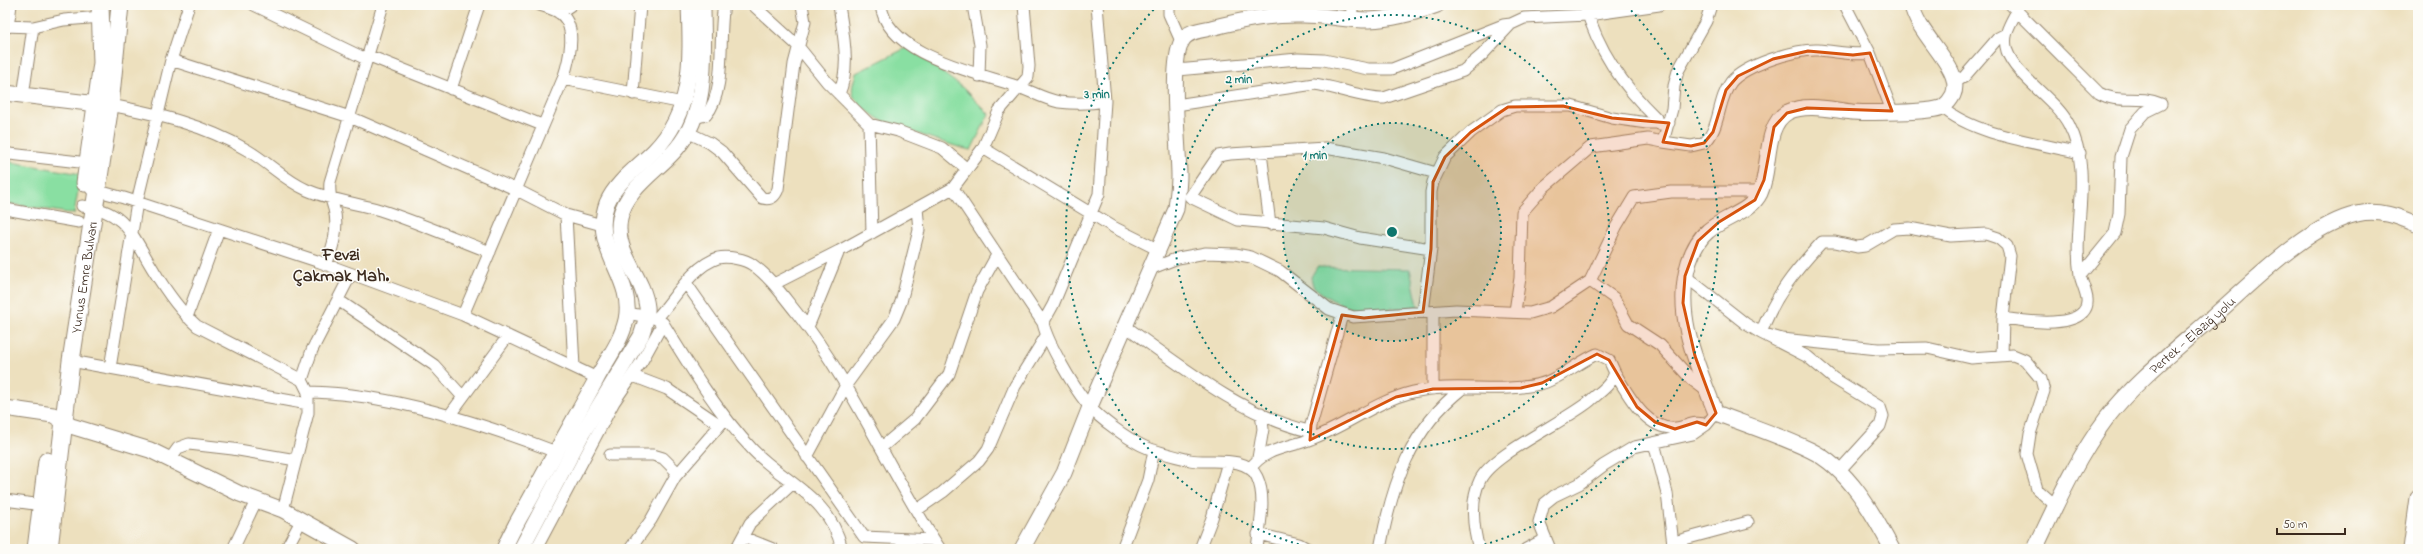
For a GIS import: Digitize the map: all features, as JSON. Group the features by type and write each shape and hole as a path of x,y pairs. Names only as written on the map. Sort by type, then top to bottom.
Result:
{"main road":[{"name":"Yunus Emre Bulvarı","path":"49,549 58,419 85,212 120,5"},
{"name":"Yunus Emre Bulvarı","path":"90,189 88,163 103,105 101,11"},
{"name":"Yunus Emre Bulvarı","path":"36,549 42,505 58,419 71,361 85,212"}],"street":[{"path":"11,5 6,27 33,27 101,11"},
{"path":"110,368 131,230 137,202 171,60 189,5"},
{"path":"254,5 366,57 542,125"},
{"path":"326,265 334,242 336,229 334,210 330,199 330,182 350,118 366,57 383,5"},
{"path":"451,90 479,5"},
{"path":"463,315 542,125 563,79 571,47 568,27 559,13 540,5"},
{"path":"559,13 571,5"},
{"path":"633,94 640,5"},
{"path":"504,549 621,334 627,313 625,290 607,251 602,225 608,202 615,190 659,146 677,118 683,103 690,66 689,5"},
{"path":"703,5 702,86 694,118 688,132 678,147 628,198 620,217 619,227 622,247 655,319 723,421"},
{"path":"694,118 706,115 713,100 721,60 724,5"},
{"path":"753,5 798,45 839,94 869,124 898,131 942,148 967,169"},
{"path":"688,132 710,143 722,152 762,198 774,196 778,190 798,45 805,22 802,5"},
{"path":"838,5 846,68 844,82 839,94"},
{"path":"881,5 885,20 899,38 950,65 980,76 1021,87 1058,101 1081,104 1105,102"},
{"path":"973,5 980,45 980,76"},
{"path":"774,284 839,251 953,188 983,148 999,111 1026,82 1029,72 1024,5"},
{"path":"1043,323 1053,305 1092,214 1101,180 1105,102 1097,5"},
{"path":"1168,5 1169,14 1182,41"},
{"path":"1184,197 1179,177 1176,105 1177,70 1182,41 1189,33 1245,19 1273,15 1305,15 1352,12 1370,20 1408,16 1437,5"},
{"path":"1177,70 1298,59 1324,60 1368,69 1392,68 1524,18 1586,10 1659,5"},
{"path":"1663,142 1664,123 1678,71 1706,21 1711,5"},
{"path":"1845,5 1870,53 1892,112"},
{"path":"1892,549 1870,510 1839,471 1810,450 1716,413 1707,391 1684,318 1685,276 1698,241 1706,232 1719,222 1750,206 1760,192 1774,126 1787,113 1807,108 1854,112 1892,112 1942,107 1953,95 1955,82 1951,68 1919,27 1912,5"},
{"path":"2004,318 2056,321 2074,320 2084,311 2087,301 2080,276 2082,172 2080,153 2073,134 2063,116 2011,59 2006,46 2006,34 2014,8 2098,93 2112,99 2143,98 2161,104 2146,112 2130,129 2121,158 2119,214 2115,233 2080,276"},
{"path":"1586,10 1598,41 1616,74 1636,99 1656,118 1664,123"},
{"path":"1176,105 1314,84 1337,87 1372,98 1384,98 1463,71 1482,55 1511,24"},
{"path":"23,96 33,27"},
{"path":"1955,82 1964,77 1998,38 2006,34"},
{"path":"1515,311 1520,278 1522,212 1544,187 1591,146 1648,139 1691,146 1704,143 1713,132 1721,102 1731,82 1738,76 1773,59 1817,50 1853,55 1870,53"},
{"path":"171,60 350,118 515,189 566,215 602,225"},
{"path":"563,79 683,103"},
{"path":"5,93 103,105 157,114 220,135 247,150 291,182 330,199 358,204 398,216 490,252"},
{"path":"1434,389 1428,312 1431,249 1431,192 1436,172 1451,151 1472,132 1508,107 1571,106 1612,118 1664,123"},
{"path":"1942,107 1952,116 1971,125 2080,153"},
{"path":"869,124 872,233"},
{"path":"983,148 1092,214 1159,250"},
{"path":"1022,549 1064,473 1090,407 1150,269 1170,227 1176,209 1218,156 1261,153 1288,149 1325,148 1384,158 1436,172"},
{"path":"1261,153 1270,224"},
{"path":"5,157 10,154 88,163"},
{"path":"953,188 1043,323 1046,336 1090,407 1140,445 1192,460 1214,460 1228,462 1250,469 1257,477 1262,498 1257,549"},
{"path":"90,189 137,202 326,265 463,315 597,378"},
{"path":"1150,269 1199,253 1220,252 1246,256 1280,271 1318,302 1342,315 1364,318 1428,312 1530,312 1551,306 1590,281 1616,227 1634,197 1671,192 1760,192"},
{"path":"1184,197 1238,220 1324,228 1360,238 1431,249"},
{"path":"807,457 846,385 885,334 901,302 919,230 917,208"},
{"path":"5,209 85,212 106,211 131,230 154,272 187,317 203,330 302,380 308,392 308,413 283,510"},
{"name":"Pertek - Elazığ yolu","path":"2035,549 2056,505 2092,439 2124,399 2186,341 2290,250 2325,228 2357,214 2387,213 2418,225"},
{"path":"566,215 574,366"},
{"path":"1761,333 1767,316 1792,274 1822,242 1836,242 1857,247 1865,246 1894,229 1909,228 1951,236 1986,234 1998,238 2007,246 2010,256 2002,355"},
{"path":"187,317 219,229"},
{"path":"808,327 839,251"},
{"path":"882,446 914,419 949,374 977,291 998,255"},
{"path":"521,549 582,434 641,336 696,272 718,258 730,258 752,264 774,284 808,327 846,385 937,544"},
{"path":"302,380 312,350 351,274"},
{"path":"1685,276 1761,333 1808,357 1833,378 1880,407 1883,416 1880,426 1839,471"},
{"path":"1590,281 1614,298 1628,324 1660,345 1691,379 1707,391"},
{"path":"686,283 864,537 937,544"},
{"path":"338,300 434,365 463,397"},
{"path":"627,313 655,319"},
{"path":"1310,436 1342,315"},
{"path":"536,549 614,402 633,376 655,319"},
{"path":"1125,326 1211,386 1269,418 1310,436"},
{"path":"1761,333 1799,342 1878,349 1927,348 1971,358 2013,355 2025,360 2041,379 2044,392 2030,434 2027,454 2037,489 2056,505"},
{"path":"449,416 508,336"},
{"path":"917,510 943,492 979,461 988,449 1014,386 1046,336"},
{"path":"1250,469 1258,458 1269,452 1310,436 1379,404 1413,392 1434,389 1521,388 1542,383 1597,354 1609,360 1615,373 1637,407 1661,426 1675,428 1697,422 1706,425"},
{"path":"71,361 308,404"},
{"path":"1479,549 1473,502 1480,480 1491,466 1577,412 1612,381 1615,373"},
{"path":"633,376 667,388 723,421 754,450 822,507 839,536 842,549"},
{"path":"1380,549 1391,497 1408,453 1444,403 1464,388"},
{"path":"308,392 355,394 449,416 495,429 556,452"},
{"path":"5,408 58,419 170,459 195,474 256,501 283,510 353,549"},
{"path":"1258,458 1262,429 1260,413"},
{"path":"1526,549 1548,544 1539,522 1544,504 1554,496 1579,484 1604,465 1634,447 1693,434 1706,425 1716,413"},
{"path":"630,549 651,520 678,473 723,421"},
{"path":"1654,443 1667,493 1673,547"},
{"path":"170,459 178,448 189,444 233,449 296,460"},
{"path":"1122,549 1148,480 1154,450"},
{"path":"610,455 653,455 663,458 678,473"},
{"path":"1200,549 1212,518 1228,462"},
{"path":"736,549 750,523 793,482"},
{"path":"2411,549 2418,498"},
{"path":"5,500 42,505"},
{"path":"233,549 256,501"},
{"path":"286,549 301,521"},
{"path":"1673,547 1681,540 1748,522"},
{"path":"1258,534 1299,544 1308,549"},
{"path":"743,537 772,549"}],"highlighted area":[{"path":"1808,51 1853,55 1870,53 1892,111 1807,108 1787,113 1774,127 1764,180 1755,200 1719,222 1698,241 1685,276 1683,303 1695,356 1716,413 1706,425 1697,422 1675,429 1655,422 1637,407 1609,360 1597,354 1542,383 1521,388 1433,389 1396,397 1310,440 1311,425 1342,315 1364,318 1423,312 1431,249 1433,182 1445,157 1471,132 1508,107 1563,106 1612,118 1669,123 1663,142 1691,146 1704,143 1713,132 1726,90 1738,76 1773,59"}],"green space":[{"path":"908,47 963,88 989,114 971,150 955,146 879,119 862,106 854,97 852,88 856,73"},
{"path":"5,161 81,174 74,214 5,203"},
{"path":"1317,267 1410,269 1418,306 1389,309 1362,309 1350,307 1325,296 1313,286 1311,277"}],"district":[{"name":"Fevzi Çakmak Mah.","path":"341,264"}]}
